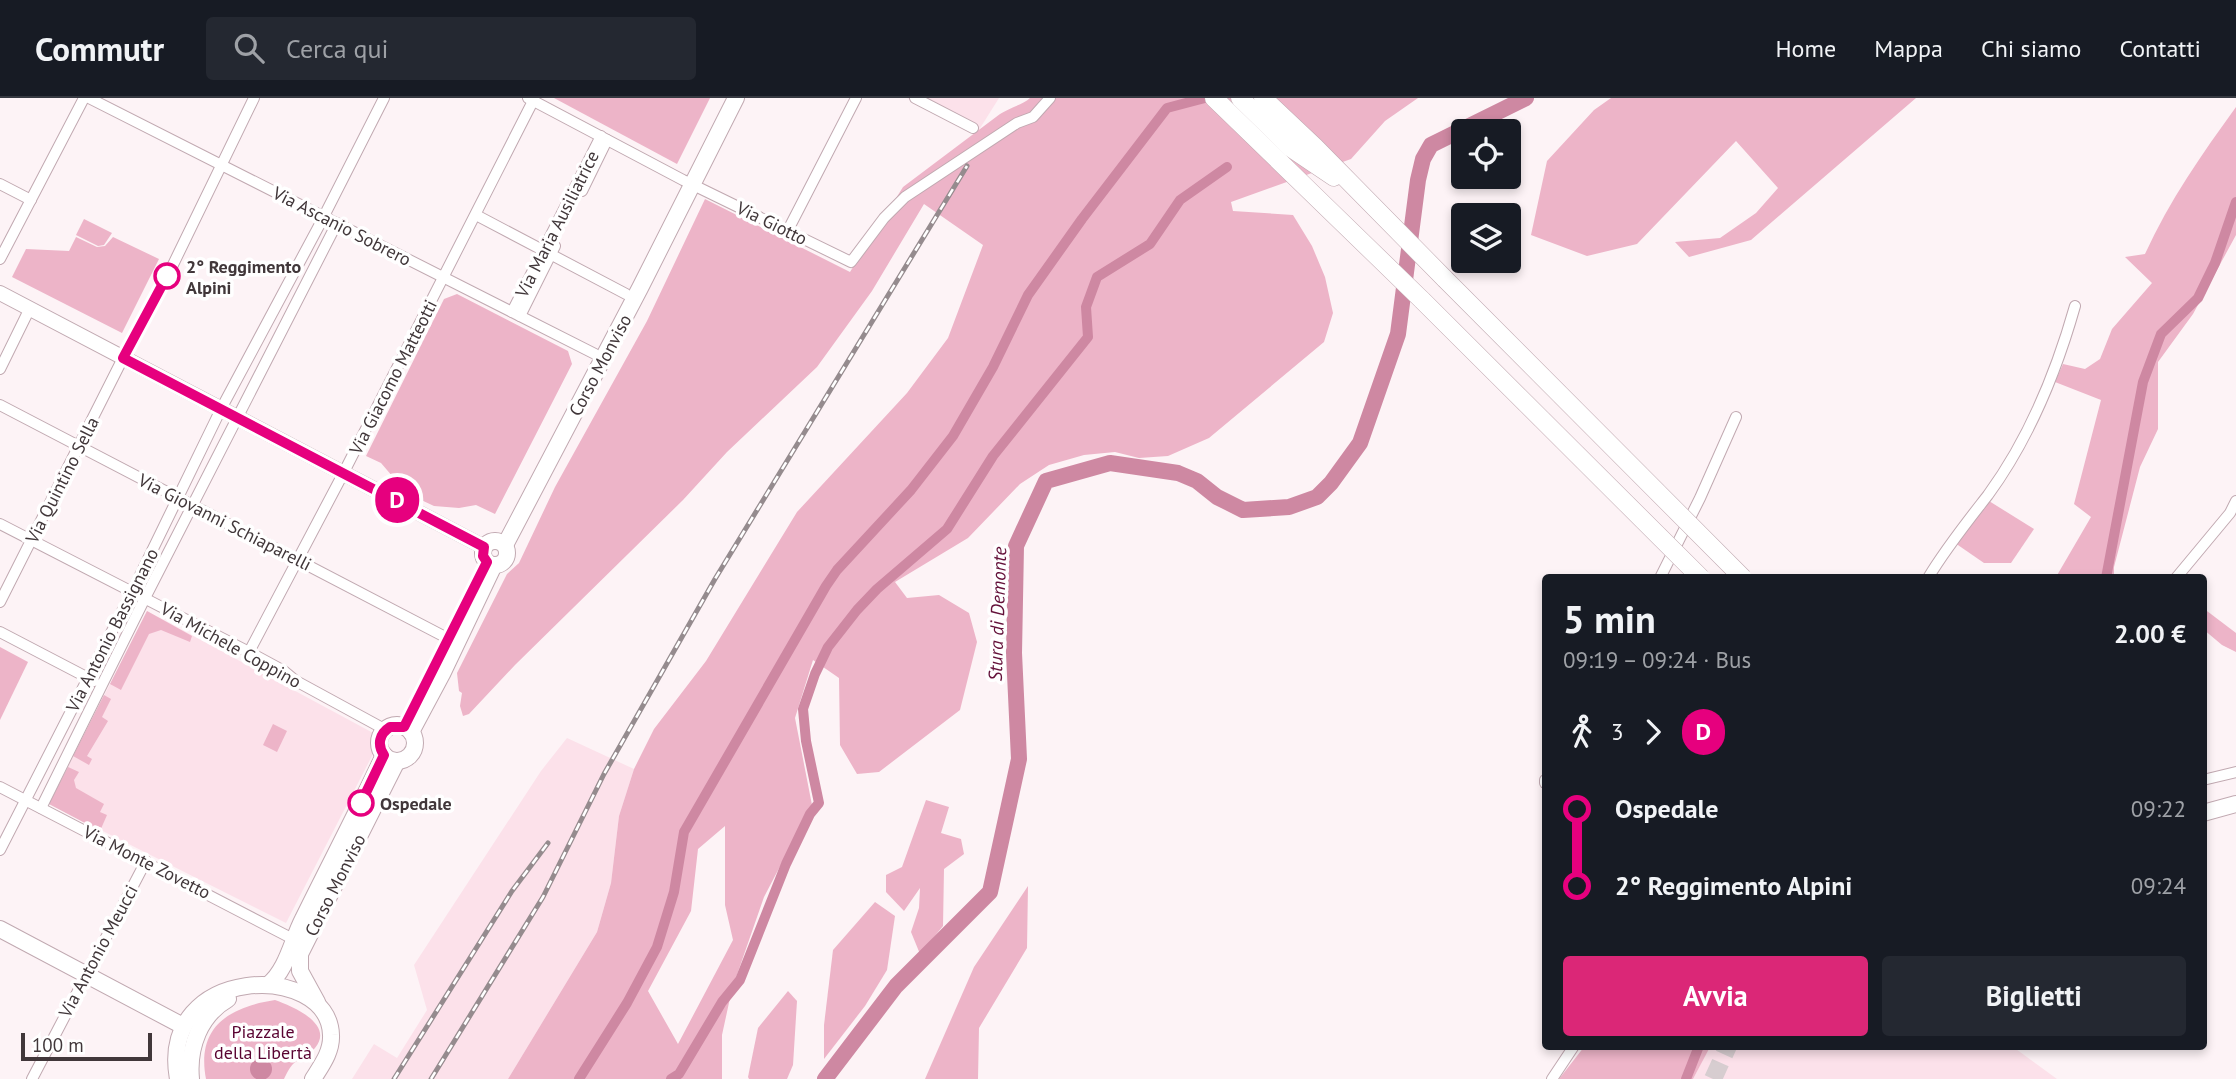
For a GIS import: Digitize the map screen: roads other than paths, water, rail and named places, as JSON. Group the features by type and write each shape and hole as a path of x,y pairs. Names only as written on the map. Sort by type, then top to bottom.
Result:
{"highway":[{"path":"1214,98 1336,214 1697,574"},
{"path":"1240,98 1291,148 1367,201"},
{"path":"1263,98 1740,574"},
{"path":"1291,148 1336,214"}],"main road":[{"path":"688,182 725,98"},
{"path":"688,182 736,98"},
{"name":"Corso Monviso","path":"407,729 449,639 626,294 688,182"},
{"name":"Corso Monviso","path":"407,729 442,674 494,552 688,182"},
{"path":"394,726 407,729 415,740 413,752 406,759 391,758 380,742 386,730 394,726"},
{"name":"Corso Monviso","path":"264,985 275,979 282,968 293,939 391,758"},
{"name":"Corso Monviso","path":"322,1010 303,978 299,963 300,954 391,758"},
{"path":"2207,812 2236,804"},
{"path":"0,929 183,1026"},
{"path":"191,1079 194,1042 209,1015 221,1003 243,990 264,985"},
{"path":"178,1079 176,1054 183,1026 200,1007 216,994 229,988 264,985 293,990 306,997 322,1010 330,1023 328,1055 313,1079"}],"street":[{"name":"Via Ascanio Sobrero","path":"87,98 596,354"},
{"path":"0,259 87,98"},
{"name":"Via Quintino Sella","path":"0,602 168,275 254,98"},
{"name":"Via Antonio Bassignano","path":"0,850 132,592 221,409 384,98"},
{"path":"788,230 856,98"},
{"path":"915,98 973,128"},
{"name":"Via Giotto","path":"531,99 688,182 851,262 884,218 905,197 1017,123 1033,117 1050,98"},
{"name":"Via Giacomo Matteotti","path":"249,652 444,278 531,99"},
{"name":"Via Maria Ausiliatrice","path":"516,314 604,138"},
{"path":"0,184 31,200"},
{"path":"476,215 626,294"},
{"name":"Via Antonio Bassignano","path":"41,808 337,223"},
{"path":"0,293 494,552"},
{"path":"1930,574 1988,494 2025,436 2061,356 2075,306"},
{"path":"0,369 30,308"},
{"name":"Via Giovanni Schiaparelli","path":"0,405 449,639"},
{"path":"1662,574 1700,498 1735,417"},
{"path":"2179,574 2230,513 2236,501"},
{"name":"Via Michele Coppino","path":"0,524 249,652 386,730"},
{"path":"0,632 102,685"},
{"path":"2207,779 2236,772"},
{"name":"Via Monte Zovetto","path":"0,787 293,939"},
{"name":"Via Antonio Meucci","path":"32,1079 146,861"},
{"path":"1552,1079 1571,1050"}],"waterway":[{"path":"579,1079 627,1003 657,947 674,892 684,832 826,586 837,570 911,490 953,436 993,367 1028,295 1167,108 1205,98"},
{"name":"Stura di Demonte","path":"825,1079 896,986 990,892 1019,759 1014,653 1016,546 1046,481 1110,463 1178,473 1197,481 1217,497 1243,510 1289,507 1317,497 1331,483 1360,443 1398,334 1423,159 1431,145 1526,98"},
{"path":"671,1079 679,1074 722,1002 740,980 786,864 810,814 819,803 806,741 803,709 828,647 877,589 947,529 993,456 1088,337 1086,307 1097,277 1150,244 1180,200 1227,167"},
{"path":"2107,574 2143,382 2161,334 2198,298 2215,263 2236,202"},
{"path":"1686,1079 1697,1050"}],"tunnel":[{"path":"1713,1079 1726,1050"}],"railway":[{"path":"431,1079 543,897 604,774 715,579 967,166"},
{"path":"394,1079 512,891 548,843"}],"place":[{"name":"2° Reggimento Alpini","path":"167,276"},
{"name":"Ospedale","path":"361,803"}],"park label":[{"name":"Piazzale della Libertà","path":"263,1041"}]}
